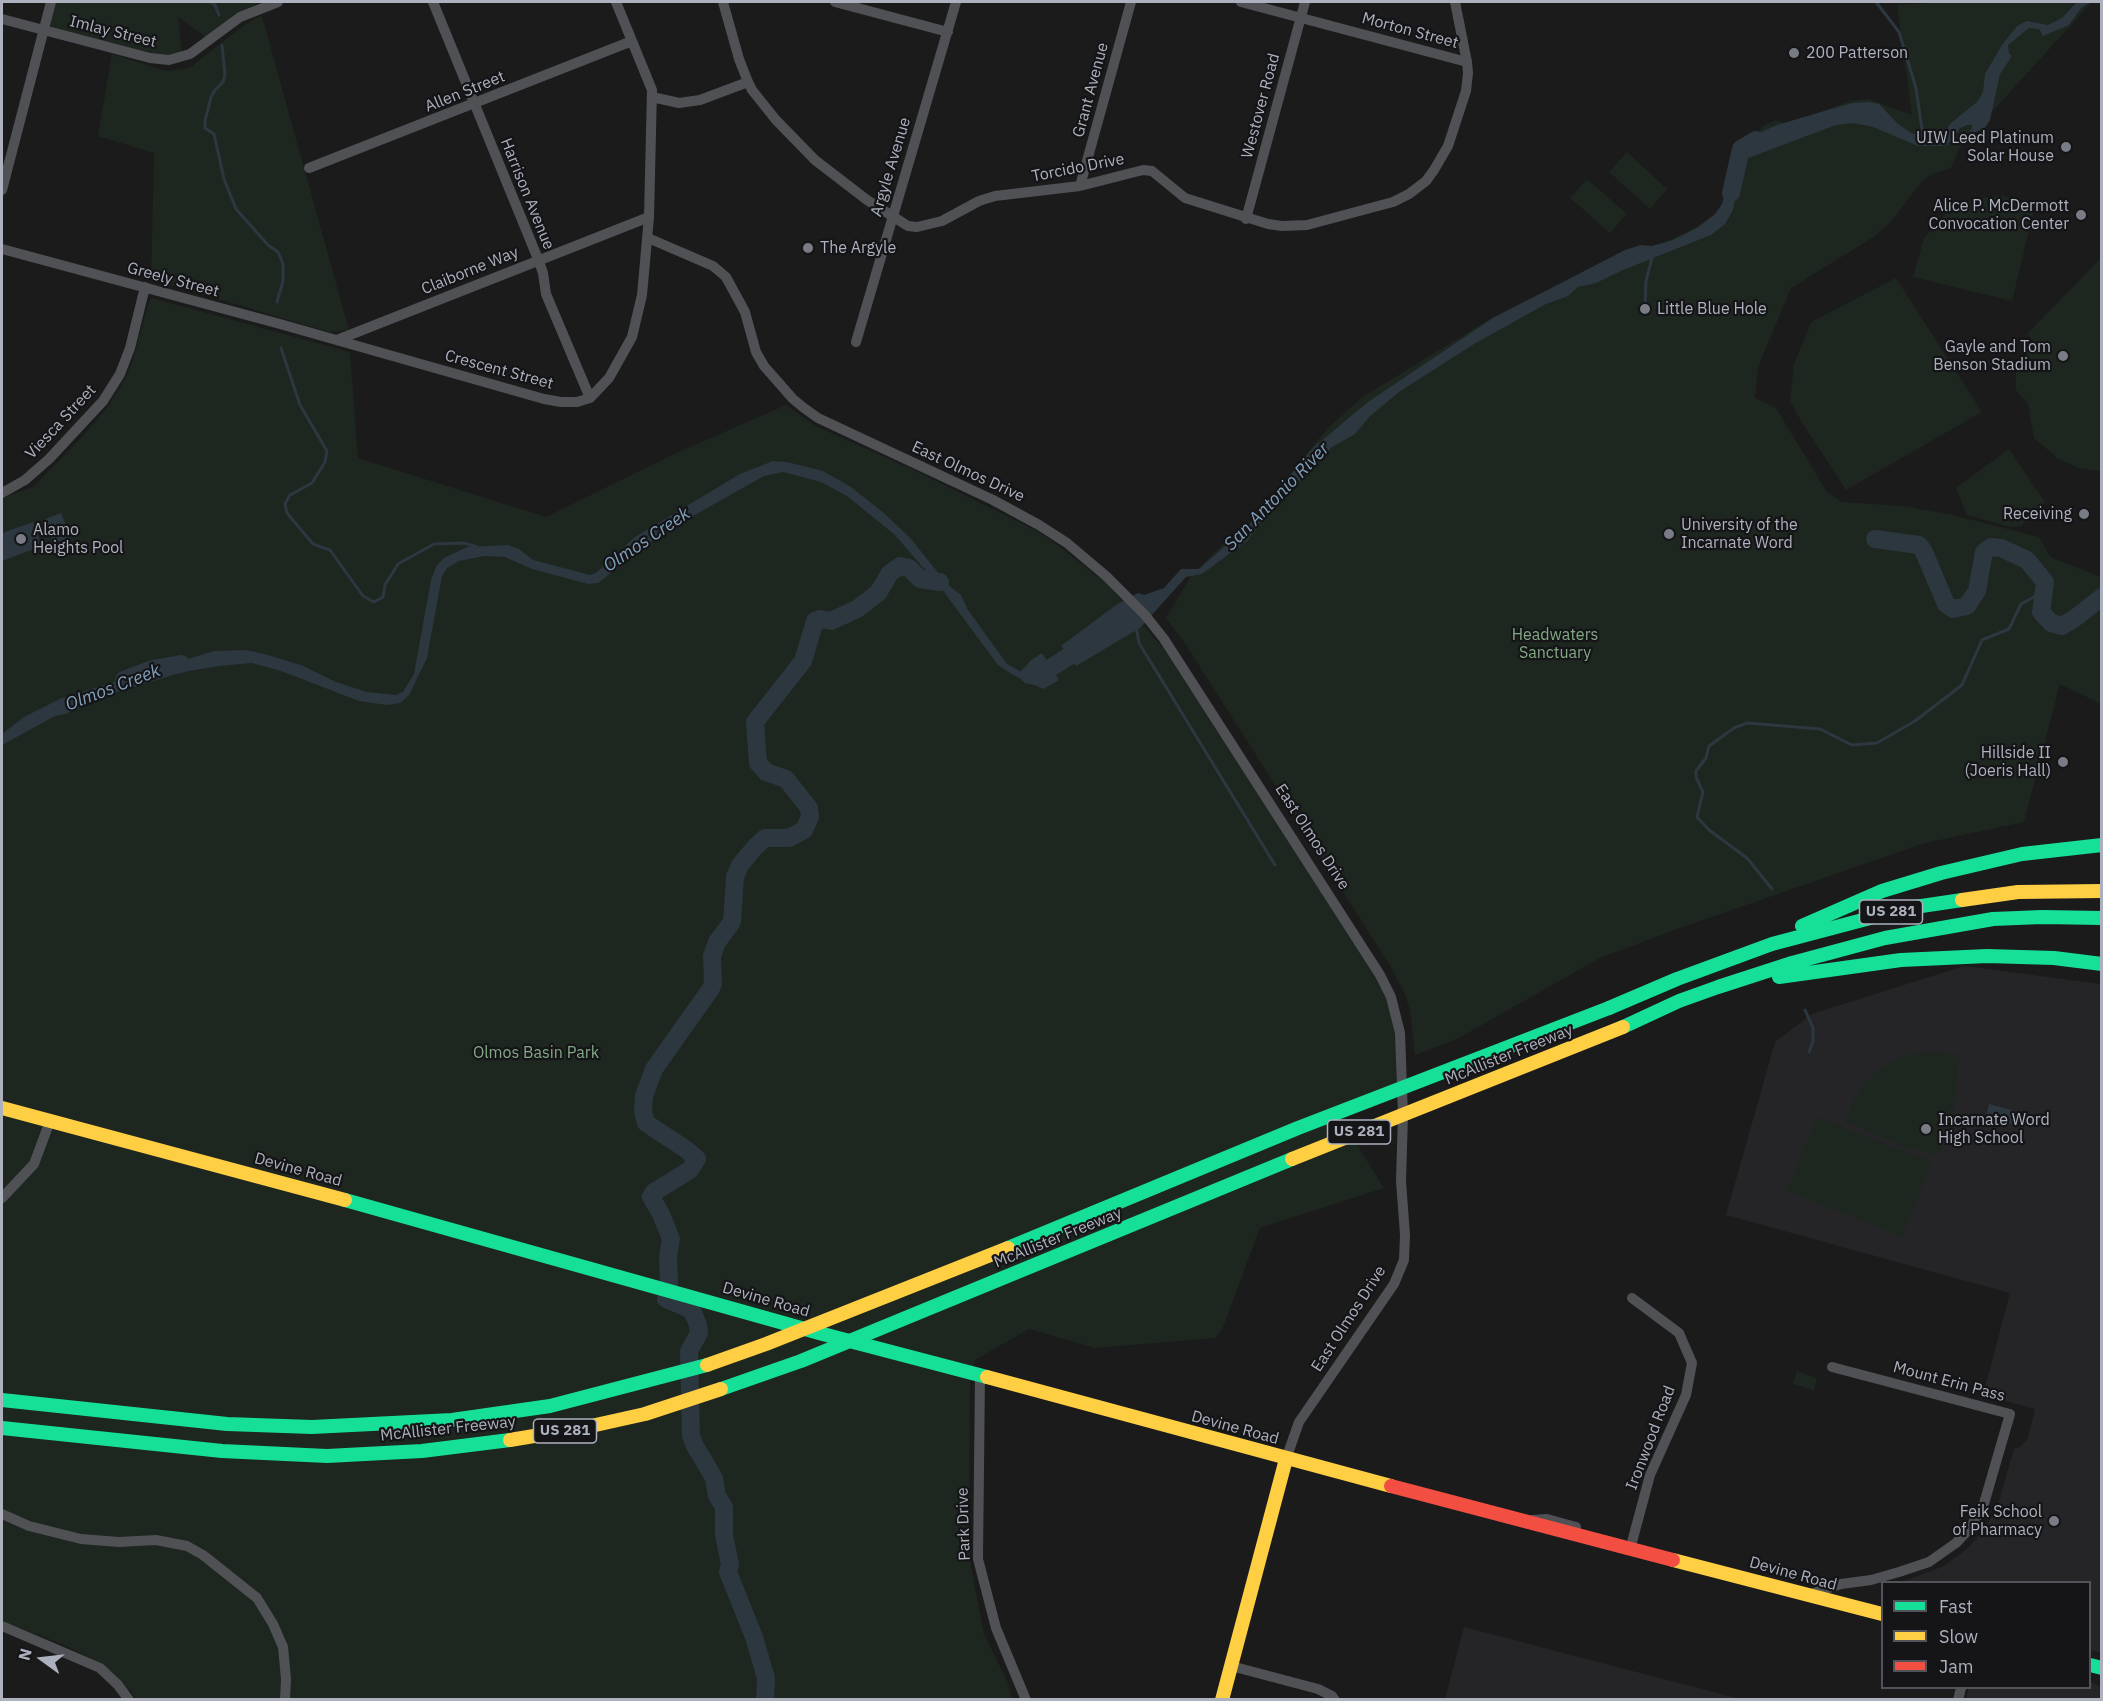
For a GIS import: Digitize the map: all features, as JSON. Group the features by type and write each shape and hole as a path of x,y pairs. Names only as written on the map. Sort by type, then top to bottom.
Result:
{"main road":[{"path":"1688,975 1882,891 1941,873 2022,854 2102,845"},
{"name":"McAllister Freeway","path":"2,1400 227,1424 312,1426 452,1420 550,1406 715,1364 1087,1216 1298,1128 1772,944 1908,908 2018,892 2102,891"},
{"name":"McAllister Freeway","path":"2,1428 222,1451 327,1456 422,1451 505,1441 582,1428 645,1414 801,1361 1718,987 1792,963 1885,938 1942,927 1994,919 2102,918"},
{"path":"1718,987 1901,960 1998,956 2054,958 2102,964"},
{"name":"Devine Road","path":"2,1108 407,1216 819,1333 1286,1459 1881,1614"},
{"name":"East Olmos Drive","path":"1222,1700 1286,1459"}],"street":[{"path":"2,190 51,2"},
{"name":"Imlay Street","path":"2,19 150,58 169,60 190,54 240,17 278,2"},
{"name":"Harrison Avenue","path":"433,2 538,260 543,273 546,294 590,398"},
{"path":"590,398 609,378 632,337 642,295 648,238 652,90 616,2"},
{"name":"Torcido Drive","path":"723,2 748,82 773,116 808,154 867,200 908,226 929,225 951,217 979,201 996,196 1080,186 1143,170 1152,171 1185,198 1246,219 1282,226 1307,225 1379,207 1409,194 1426,181 1448,146 1466,91 1468,73 1455,2"},
{"path":"835,2 948,32"},
{"name":"Argyle Avenue","path":"856,342 956,2"},
{"name":"Grant Avenue","path":"1080,186 1131,2"},
{"name":"Morton Street","path":"1241,2 1467,62"},
{"name":"Westover Road","path":"1246,219 1305,2"},
{"name":"Allen Street","path":"309,168 632,41"},
{"path":"652,97 679,103 700,100 748,82"},
{"name":"Claiborne Way","path":"337,340 649,217"},
{"name":"East Olmos Drive","path":"648,238 713,266 726,277 746,312 756,352 764,366 804,408 818,418 993,500 1039,525 1067,543 1090,562 1145,615 1164,639 1380,975 1391,997 1400,1033 1404,1260 1394,1284 1299,1422 1286,1459"},
{"name":"Greely Street","path":"2,249 337,340"},
{"name":"Viesca Street","path":"2,493 33,473 103,401 120,374 130,348 145,287"},
{"name":"Crescent Street","path":"337,340 544,399 577,402 590,398"},
{"path":"2,1198 34,1164 50,1121"},
{"name":"Ironwood Road","path":"1632,1298 1679,1333 1692,1363 1686,1395 1650,1475 1632,1542"},
{"name":"Mount Erin Pass","path":"1808,1595 1841,1584 1871,1580 1929,1562 1956,1543 1970,1528 1983,1508 2010,1414 1832,1367"},
{"name":"Park Drive","path":"980,1375 978,1559 996,1628 1026,1700"},
{"path":"2,1514 28,1526 81,1539 119,1542 156,1540 187,1546 203,1555 257,1599 273,1624 283,1647 285,1700"},
{"name":"Devine Road","path":"1523,1521 1546,1519 1681,1555 1695,1565"},
{"path":"2,1626 100,1668 118,1685 129,1700"},
{"path":"1231,1666 1318,1689 1335,1700"}],"shaded area":[{"name":"Incarnate Word High School","path":"1964,966 2101,984 2101,1653 2091,1650 2091,1581 1905,1581 1944,1566 1968,1548 1985,1528 1998,1504 2014,1449 2020,1447 2028,1438 2035,1409 1983,1395 2010,1293 1726,1215 1775,1042 1812,1014"},
{"path":"1464,1627 1740,1699 1445,1699"},
{"path":"2091,1682 2101,1687 2101,1699 1966,1699 1969,1689 2091,1689"}],"green space":[{"path":"56,2 260,2 233,15 206,37 178,17 182,53 168,56 151,54 53,28 50,24"},
{"name":"Headwaters Sanctuary","path":"1944,2 2092,2 1959,148 1951,168 1932,174 1922,181 1891,222 1872,238 1791,288 1758,367 1755,398 1776,408 1827,492 1842,502 1903,506 1953,515 2039,537 2050,557 2099,576 2101,574 2101,704 2060,684 2024,822 1925,843 1600,958 1457,1039 1415,1055 1410,1010 1404,992 1389,964 1186,645 1166,618 1191,576 1221,546 1250,522 1327,429 1361,398 1493,317 1539,294 1652,249 1710,220 1732,204 1741,190 1746,152 1751,139 1763,126 1776,120 1787,124 1850,101 1868,99 1912,115 1897,5"},
{"path":"262,16 349,330 329,332 151,279 154,153 98,136 112,54 163,70 191,67 231,35 252,20"},
{"path":"1627,152 1667,189 1650,209 1609,172"},
{"path":"1587,179 1627,214 1610,233 1570,198"},
{"path":"2003,196 2035,206 2012,301 1913,277 1924,238 1948,211 1977,198"},
{"name":"Gayle and Tom Benson Stadium","path":"2101,258 2102,470 2097,471 2078,468 2057,458 2034,438 2028,404 2016,390 2016,371 2034,341 2027,334"},
{"path":"1896,278 1982,412 1846,490 1790,401 1794,364 1811,322"},
{"name":"Olmos Basin Park","path":"152,298 350,352 358,458 546,517 674,454 786,405 816,426 918,472 1037,531 1107,584 1164,649 1374,974 1385,995 1393,1020 1396,1042 1396,1086 1335,1109 1384,1188 1260,1228 1222,1330 1215,1338 1095,1348 1029,1329 975,1360 970,1381 969,1556 984,1634 1008,1683 1012,1699 136,1699 131,1691 96,1661 64,1645 2,1621 2,498 33,487 107,408 125,379 149,301"},
{"path":"2009,449 2045,502 2021,526 2010,527 1967,515 1956,488"},
{"path":"1937,1052 1959,1055 1953,1115 1939,1155 1907,1148 1846,1121 1852,1102 1864,1083 1883,1066 1901,1057"},
{"path":"1816,1117 1932,1162 1902,1237 1787,1191"},
{"path":"1797,1371 1817,1378 1814,1390 1793,1384"}],"water":[{"path":"2077,2 2090,2 2081,8 2069,25 2043,36 2039,29 2029,28 2008,45 2012,56 2000,74 1990,120 1985,128 1967,136 1972,125 1960,128 1953,140 1945,146 1918,146 1873,127 1853,123 1836,125 1743,160 1736,147 1737,143 1777,125 1852,103 1869,102 1879,104 1898,124 1913,134 1929,133 1943,138 1950,124 1978,101 1983,92 1985,74 2002,45 2017,26 2027,21 2048,25 2062,18"},
{"path":"1734,161 1739,175 1733,210 1725,224 1711,235 1596,283 1578,287 1568,296 1546,304 1474,344 1399,392 1370,416 1355,434 1332,447 1267,513 1248,540 1202,574 1186,577 1140,628 1076,666 1061,646 1116,605 1138,593 1144,595 1164,588 1181,569 1199,569 1250,524 1313,448 1368,402 1493,318 1625,250 1673,240 1697,228 1715,214 1722,204"},
{"path":"773,461 823,471 851,487 885,514 911,539 948,585 961,595 968,610 1007,664 1022,672 1030,661 1042,653 1059,680 1043,689 998,665 944,592 895,535 847,496 821,482 783,472 764,476 661,534 598,583 588,584 532,569 505,557 484,556 459,561 447,568 442,576 427,658 409,695 400,703 387,705 359,701 281,671 252,663 219,666 183,672 117,692 55,716 2,745 2,734 24,717 62,698 214,651 246,650 264,654 301,665 336,682 367,692 395,695 403,692 414,674 431,580 437,565 444,558 467,547 508,545 519,549 533,560 590,575 596,573 635,537 740,474"},
{"path":"61,513 71,537 54,543 45,519"},
{"name":"Alamo Heights Pool","path":"33,522 42,546 2,561 2,533"},
{"path":"1989,1104 2015,1111 2012,1124 1986,1117"}],"waterway":[{"path":"210,2 215,5 219,15"},
{"path":"1876,2 1899,32 1916,88 1923,136"},
{"path":"222,45 225,75 223,82 211,97 205,128 214,134 224,179 236,209 268,245 278,252 283,264 283,281 277,302"},
{"name":"San Antonio River","path":"1731,193 1741,149 1756,140"},
{"path":"1645,309 1646,281 1652,258"},
{"path":"281,348 300,405 327,451 325,462 312,483 290,495 285,504 287,513 313,544 330,550 363,596 374,602 383,597 385,585 398,564 434,544 464,543 477,547"},
{"path":"1875,539 1919,545 1946,604 1953,609 1967,606 1977,591 1984,552 1991,547 2001,548 2027,560 2045,582 2041,612 2051,623 2062,626 2102,597"},
{"name":"San Antonio River","path":"669,1283 668,1256 671,1239 651,1197 654,1192 690,1170 697,1159 646,1123 643,1111 644,1096 654,1069 713,984 712,956 717,942 732,922 735,877 740,865 765,838 789,838 804,830 810,817 809,808 786,779 766,772 758,763 755,722 803,661 815,621 820,619 831,621 857,609 878,593 890,573 900,566 909,568 920,579 940,582"},
{"path":"1772,889 1747,858 1709,830 1697,817 1703,792 1696,777 1696,771 1706,758 1709,746 1734,728 1747,723 1820,729 1852,745 1877,743 1915,721 1962,685 1982,640 2009,629 2021,604 2043,592"},
{"path":"1136,627 1139,643 1275,865"},
{"name":"San Antonio River","path":"1029,675 1038,676 1088,644"},
{"name":"Olmos Creek","path":"124,680 153,669 181,664"},
{"path":"1805,1010 1813,1028 1813,1041 1809,1052"},
{"name":"San Antonio River","path":"666,1299 692,1310 698,1325 699,1333 689,1351 691,1436 714,1478 717,1496 724,1507 724,1535 730,1564 728,1572 754,1637 766,1678 765,1700"}],"traffic: fast":[{"path":"1802,926 1882,891 1941,873 2022,854 2102,845"},
{"path":"1609,1008 1677,979 1772,944 1908,908 1962,900"},
{"path":"1623,1027 1679,1001 1718,987 1792,963 1885,938 1993,919 2102,918"},
{"path":"1779,977 1901,960 1987,956 2054,958 2102,964"},
{"path":"1008,1248 1298,1128 1609,1008"},
{"path":"721,1389 801,1361 1292,1159"},
{"path":"345,1200 819,1333 987,1377"},
{"path":"2,1400 227,1424 312,1427 452,1420 550,1406 707,1365"},
{"path":"2,1428 222,1451 327,1456 422,1451 510,1440"},
{"path":"2091,1665 2102,1668"}],"traffic: slow":[{"path":"1962,900 2018,892 2102,891"},
{"path":"1292,1159 1623,1027"},
{"path":"2,1108 345,1200"},
{"path":"707,1365 766,1344 1008,1248"},
{"path":"987,1377 1391,1486"},
{"path":"510,1440 582,1428 645,1414 721,1389"},
{"path":"1222,1700 1286,1459"},
{"path":"1673,1560 1881,1614"}],"traffic: jam":[{"path":"1391,1486 1673,1560"}],"place":[{"name":"200 Patterson","path":"1794,53"},
{"name":"UIW Leed Platinum Solar House","path":"2066,147"},
{"name":"Alice P. McDermott Convocation Center","path":"2081,215"},
{"name":"The Argyle","path":"808,248"},
{"name":"Little Blue Hole","path":"1645,309"},
{"name":"Gayle and Tom Benson Stadium","path":"2063,356"},
{"name":"Receiving","path":"2084,514"},
{"name":"University of the Incarnate Word","path":"1669,534"},
{"name":"Alamo Heights Pool","path":"21,539"},
{"name":"Hillside II (Joeris Hall)","path":"2063,762"},
{"name":"Incarnate Word High School","path":"1926,1129"},
{"name":"Feik School of Pharmacy","path":"2054,1521"}]}
